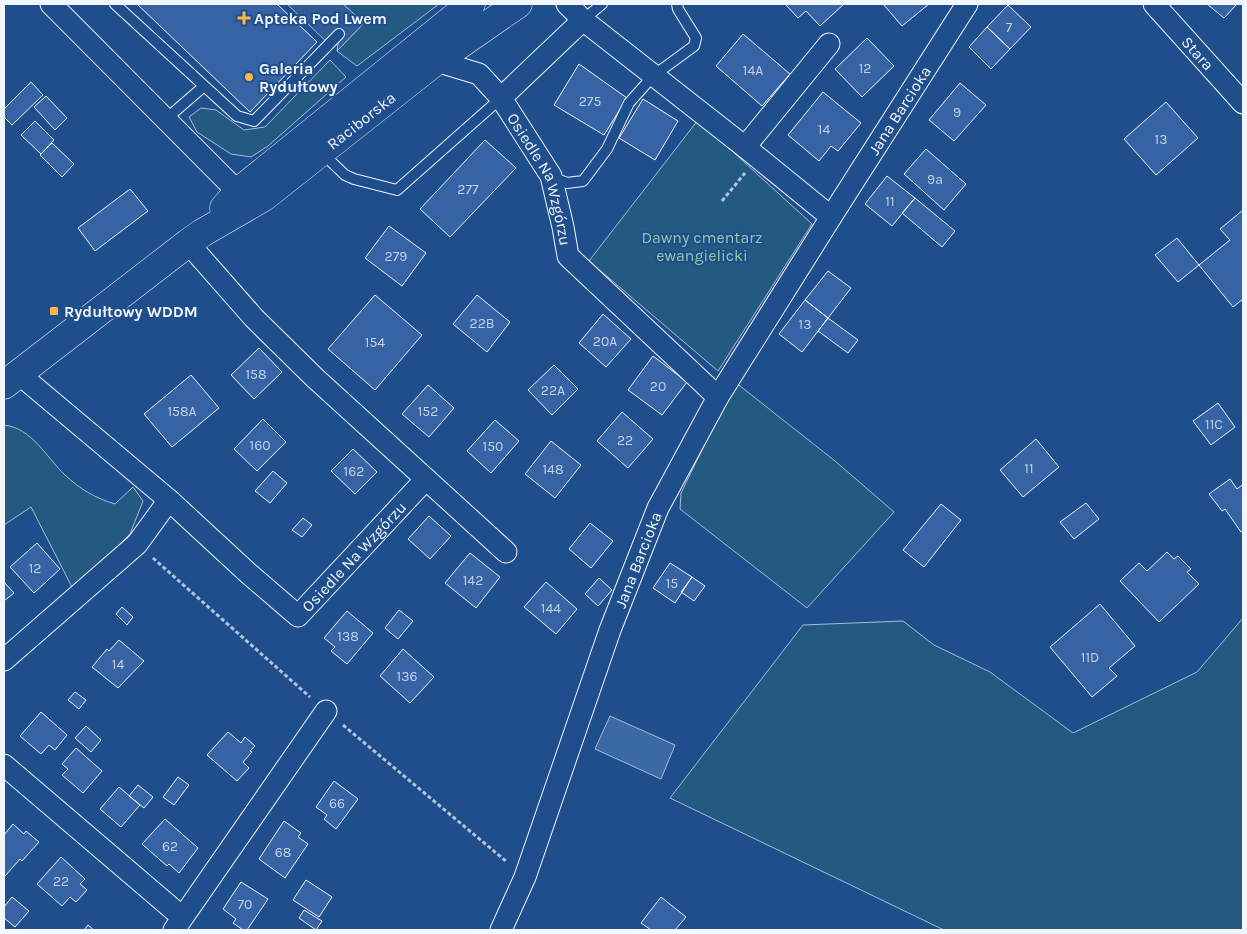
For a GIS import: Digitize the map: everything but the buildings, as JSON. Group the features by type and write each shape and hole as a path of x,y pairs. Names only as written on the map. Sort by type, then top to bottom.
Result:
{"main road":[{"name":"Raciborska","path":"195,238 238,192 471,4"},
{"name":"Raciborska","path":"11,380 195,238 264,196 436,61 518,4"}],"street":[{"path":"51,4 238,192"},
{"path":"567,4 583,20 752,152 831,217"},
{"name":"Jana Barcioka","path":"502,930 525,877 610,630 655,517 718,397 967,4"},
{"name":"Stara","path":"1154,4 1243,103"},
{"path":"501,98 583,20"},
{"path":"752,152 829,44"},
{"name":"Osiedle Na Wzgórzu","path":"436,61 479,74 501,98 551,176 564,227 568,256 718,397"},
{"path":"195,238 254,318 315,378 506,552"},
{"name":"Osiedle Na Wzgórzu","path":"11,380 169,500 298,616 426,479"},
{"path":"4,660 137,544 169,500"},
{"path":"4,765 178,924 326,711"}],"lane":[{"path":"115,4 203,87 237,116 254,121 339,34"},
{"path":"583,20 602,4"},
{"path":"551,176 567,183 583,181 607,149 628,103 653,76 694,46 696,38 678,9 677,4"},
{"path":"166,119 203,87"},
{"path":"321,152 345,175 397,190 501,98"}],"path":[{"path":"722,201 752,152"},
{"path":"137,544 326,711 525,877"}],"green space":[{"path":"343,4 439,4 357,66 337,51 364,23"},
{"path":"330,60 346,77 268,146 251,157 231,154 197,132 189,117 201,108 216,110 244,130 265,127"},
{"name":"Dawny cmentarz ewangielicki","path":"698,120 812,224 718,371 589,261"},
{"path":"735,382 835,461 894,512 807,608 680,509 681,493"},
{"path":"4,425 14,427 31,437 65,475 76,485 88,492 115,504 133,487 143,501 130,534 91,573 72,587 31,507 4,525"},
{"path":"1243,618 1243,930 944,930 670,798 803,625 903,621 934,645 990,672 1073,733 1197,672"}],"shaded area":[{"name":"Galeria Rydułtowy","path":"287,4 343,4 364,23 337,51 339,35 329,44"},
{"path":"610,716 675,745 661,779 595,749"}],"place":[{"name":"Apteka Pod Lwem","path":"244,18"},
{"name":"Galeria Rydułtowy","path":"249,77"},
{"name":"Rydułtowy WDDM","path":"54,311"}]}
